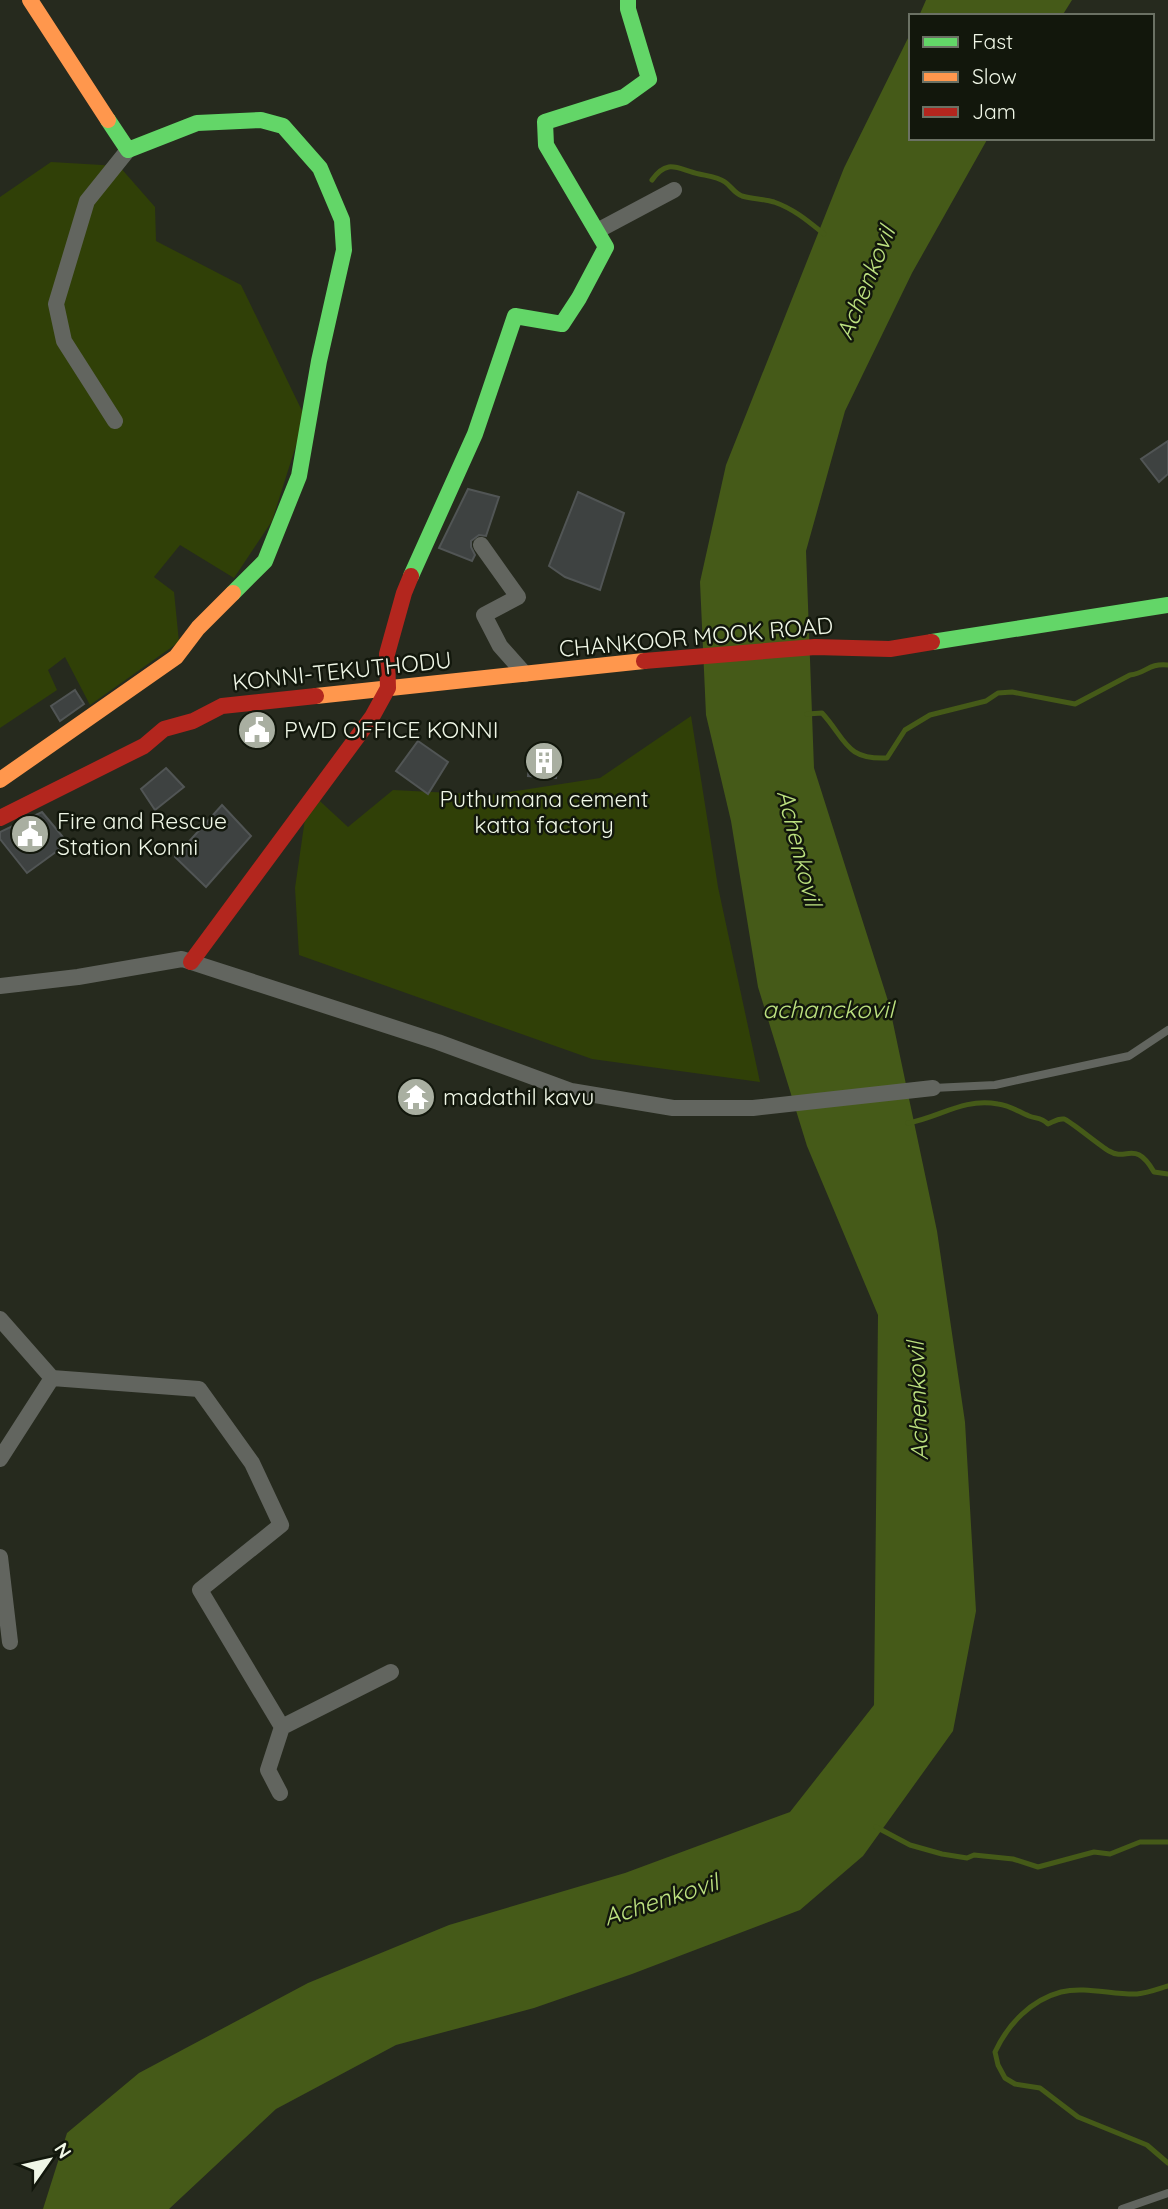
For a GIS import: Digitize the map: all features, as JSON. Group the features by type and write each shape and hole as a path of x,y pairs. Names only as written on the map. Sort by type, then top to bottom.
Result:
{"street":[{"path":"30,0 128,150"},
{"path":"191,962 365,728 388,688 387,654 404,593 475,434 515,316 562,324 606,247 546,145 545,122 624,97 649,79 628,9 628,0"},
{"path":"0,780 176,657 198,628 265,561 299,476 319,361 344,250 342,219 320,168 283,126 261,120 197,123 128,150 87,201 56,303 64,341 115,421"},
{"path":"597,232 674,190"},
{"path":"481,545 519,597 484,615 500,646 525,674"},
{"name":"CHANKOOR MOOK ROAD","path":"548,671 702,655 815,647 890,649 1168,606"},
{"name":"KONNI-TEKUTHODU","path":"0,818 144,746 164,729 193,721 222,706 548,671"},
{"path":"0,986 78,977 182,959 438,1042 571,1091 673,1108 753,1108 933,1088"},
{"path":"0,1319 52,1378 200,1389 252,1463 281,1525 200,1590 282,1727"},
{"path":"0,1459 52,1378"},
{"path":"0,1557 10,1642"},
{"path":"280,1793 268,1770 282,1727 391,1672"}],"lane":[{"path":"933,1088 995,1085 1129,1056 1168,1030"},
{"path":"1122,2209 1168,2193"}],"shaded area":[{"path":"51,162 119,166 155,207 156,241 241,285 305,417 272,521 234,578 180,545 154,577 174,592 179,642 90,705 65,657 48,670 57,690 0,728 0,197"},
{"path":"691,716 718,887 760,1082 592,1059 299,955 295,888 309,791 348,827 393,790 491,795 600,778"}],"water":[{"path":"926,0 1072,0 1063,14 920,14"},
{"name":"achanckovil","path":"909,36 909,140 987,140 912,273 845,411 806,551 814,768 889,1004 937,1231 965,1422 976,1611 953,1731 863,1856 800,1910 534,2008 396,2045 276,2109 169,2209 43,2209 67,2133 139,2073 308,1983 449,1925 625,1873 790,1812 874,1705 878,1315 807,1146 758,987 731,821 706,715 700,582 726,465 844,168"}],"building":[{"path":"1168,441 1168,474 1159,482 1141,459"},
{"path":"468,489 499,497 486,536 479,535 471,541 475,555 472,561 439,548"},
{"path":"578,492 624,513 600,590 565,577 549,566"},
{"path":"75,690 84,704 60,721 51,706"},
{"path":"418,741 448,762 428,794 396,771"},
{"name":"Puthumana cement katta factory","path":"530,752 559,756 556,778 528,776"},
{"path":"166,768 184,787 155,810 141,789"},
{"path":"222,805 251,836 206,887 175,857"},
{"name":"Fire and Rescue Station Konni","path":"42,812 68,843 27,873 0,839 0,832"}],"waterway":[{"path":"652,180 669,167 716,178 742,196 774,202 788,208 824,234"},
{"path":"807,714 822,713 854,751 873,758 887,758 905,730 930,715 986,701 998,693 1012,692 1075,704 1130,675 1156,665 1168,665"},
{"path":"908,1123 962,1106 985,1103 1002,1105 1048,1124 1064,1119 1109,1151 1115,1154 1136,1154 1141,1156 1154,1172 1168,1174"},
{"path":"876,1827 910,1845 942,1854 967,1858 974,1855 1013,1859 1038,1867 1094,1852 1110,1854 1140,1842 1168,1842"},
{"path":"1168,1986 1137,1994 1070,1990 1050,1996 1030,2007 1014,2023 995,2052 1005,2078 1015,2084 1040,2088 1078,2117 1147,2145 1168,2163"}],"traffic: fast":[{"path":"411,576 475,434 515,316 562,324 606,247 546,145 545,122 624,97 649,79 628,9 628,0"},
{"path":"108,120 128,150 197,123 261,120 283,126 320,168 342,220 344,250 319,361 299,476 265,561 233,593"},
{"path":"932,642 1168,605"}],"traffic: slow":[{"path":"30,0 108,120"},
{"path":"0,780 176,657 198,628 233,593"},
{"path":"316,696 644,661"}],"traffic: jam":[{"path":"191,962 372,717 388,688 387,654 411,576"},
{"path":"644,661 815,647 890,649 932,642"},
{"path":"0,818 144,746 164,729 193,721 222,706 316,696"}],"place":[{"name":"PWD OFFICE KONNI","path":"257,730"},
{"name":"Puthumana cement katta factory","path":"544,761"},
{"name":"Fire and Rescue Station Konni","path":"30,834"},
{"name":"madathil kavu","path":"416,1097"}],"water label":[{"name":"Achenkovil","path":"866,283"},
{"name":"Achenkovil","path":"799,848"},
{"name":"Achenkovil","path":"918,1401"},
{"name":"Achenkovil","path":"661,1900"}]}
